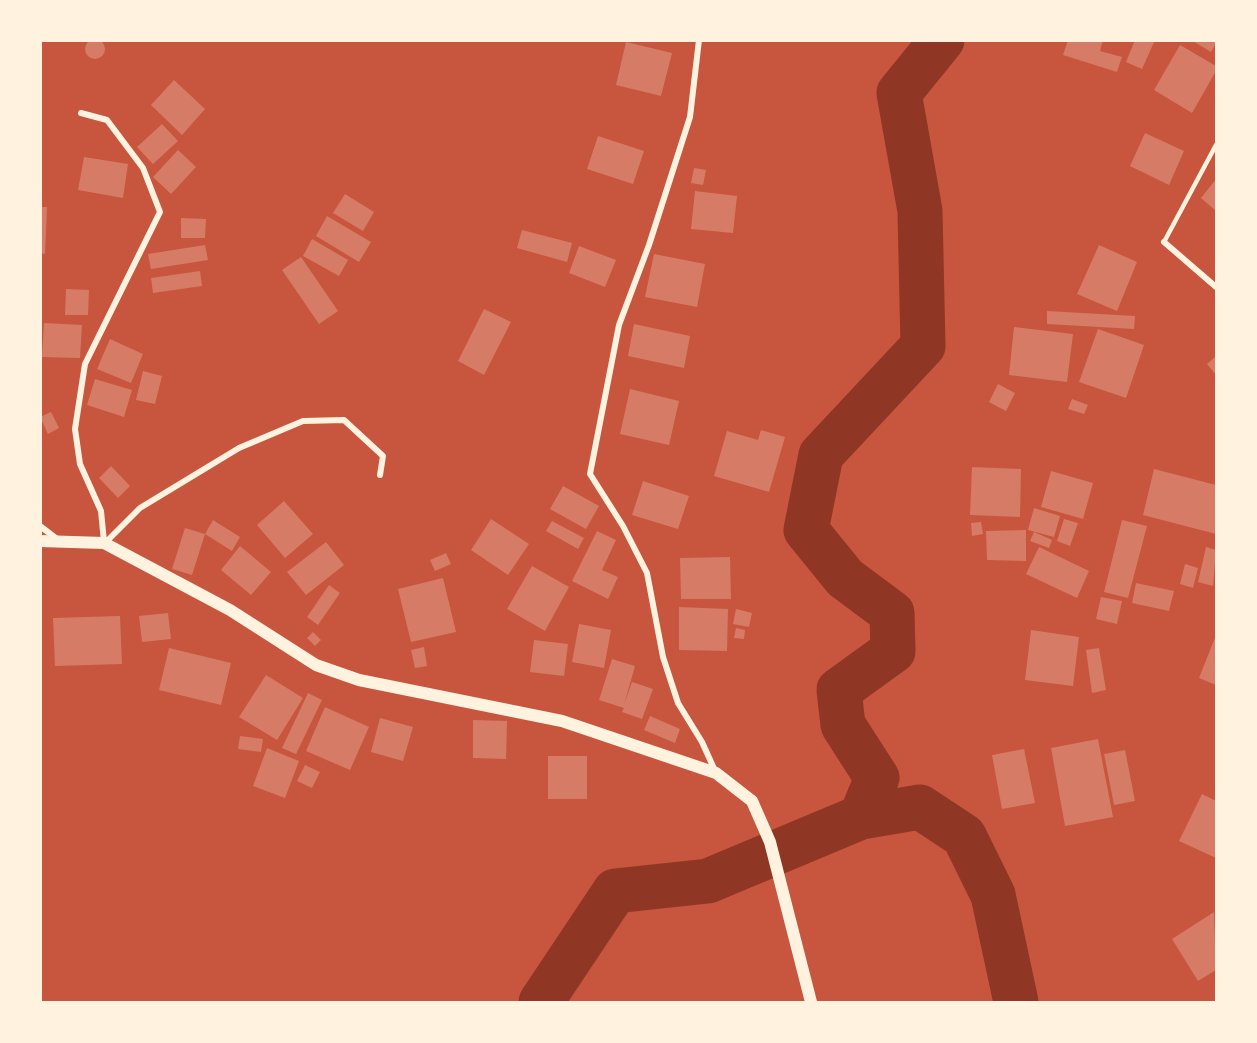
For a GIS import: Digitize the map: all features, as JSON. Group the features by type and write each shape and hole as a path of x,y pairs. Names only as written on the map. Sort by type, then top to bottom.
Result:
{"main road":[{"path":"40,541 104,543 230,610 316,665 359,680 562,721 716,773 752,801 770,842 811,1002"}],"street":[{"path":"699,40 690,117 649,245 619,325 590,474 623,526 647,573 663,657 678,703 716,773"},
{"path":"81,113 107,120 143,168 160,212 85,364 75,429 80,464 101,511 104,543"},
{"path":"1164,242 1216,287"},
{"path":"104,543 140,508 239,448 303,421 344,420 383,456 380,475"},
{"path":"40,526 58,540"}],"lane":[{"path":"1164,242 1216,145"}],"building":[{"path":"95,39 102,42 105,49 102,56 95,59 88,56 85,49 88,42"},
{"path":"1068,40 1103,40 1100,51 1122,57 1117,72 1063,55"},
{"path":"1135,40 1155,40 1142,69 1126,62"},
{"path":"1191,40 1216,40 1216,43 1211,52"},
{"path":"626,42 672,53 661,96 616,85"},
{"path":"1180,45 1216,66 1216,71 1192,113 1154,90"},
{"path":"174,80 205,109 182,135 151,105"},
{"path":"162,124 178,141 153,164 137,147"},
{"path":"1145,133 1184,151 1169,185 1130,166"},
{"path":"598,136 644,151 633,184 587,169"},
{"path":"178,150 196,167 171,194 153,177"},
{"path":"84,157 128,164 123,198 78,190"},
{"path":"694,168 706,170 703,185 691,183"},
{"path":"1216,179 1216,211 1201,198"},
{"path":"695,191 737,196 733,233 691,229"},
{"path":"345,194 374,212 363,231 333,213"},
{"path":"40,207 47,207 45,254 40,253"},
{"path":"327,216 371,242 359,262 316,236"},
{"path":"181,218 206,219 205,238 181,238"},
{"path":"522,230 572,243 567,262 517,248"},
{"path":"312,239 348,260 339,276 303,256"},
{"path":"205,245 208,260 151,269 148,254"},
{"path":"1099,245 1137,262 1117,311 1077,294"},
{"path":"579,246 616,260 605,287 569,273"},
{"path":"654,254 705,264 697,307 645,297"},
{"path":"301,257 338,311 319,324 282,270"},
{"path":"200,271 202,286 153,293 151,278"},
{"path":"66,289 89,290 88,315 65,315"},
{"path":"484,309 511,322 484,375 458,361"},
{"path":"1047,311 1135,316 1134,329 1047,324"},
{"path":"44,323 82,325 80,358 42,357"},
{"path":"634,324 690,336 684,368 628,356"},
{"path":"1014,327 1073,334 1067,382 1009,375"},
{"path":"1098,329 1144,345 1126,398 1079,382"},
{"path":"110,339 143,354 131,383 97,369"},
{"path":"1216,356 1216,375 1207,364"},
{"path":"143,371 162,376 155,404 136,400"},
{"path":"95,379 132,390 124,417 87,405"},
{"path":"998,384 1015,393 1006,411 989,402"},
{"path":"630,389 679,401 669,445 620,434"},
{"path":"1072,399 1088,405 1084,414 1068,409"},
{"path":"51,412 59,428 48,434 40,417"},
{"path":"761,430 785,437 769,492 714,476 727,431 758,440"},
{"path":"111,466 130,486 118,498 99,478"},
{"path":"972,467 1021,469 1020,517 970,515"},
{"path":"1154,469 1216,485 1216,534 1143,515"},
{"path":"1051,471 1093,483 1083,519 1041,507"},
{"path":"643,481 689,496 678,529 632,515"},
{"path":"563,486 599,506 586,529 550,509"},
{"path":"284,501 313,534 285,558 257,525"},
{"path":"1034,508 1060,516 1054,537 1028,530"},
{"path":"491,519 529,544 508,575 471,550"},
{"path":"1064,519 1078,523 1070,546 1057,541"},
{"path":"213,520 240,537 232,551 205,534"},
{"path":"1122,520 1147,526 1128,598 1104,592"},
{"path":"552,521 584,538 578,549 546,531"},
{"path":"981,522 983,534 972,536 971,523"},
{"path":"185,528 205,534 192,575 172,569"},
{"path":"1026,530 1026,561 987,560 986,531"},
{"path":"597,531 616,540 602,570 618,577 608,599 572,581"},
{"path":"1034,532 1052,540 1049,548 1030,541"},
{"path":"326,542 344,565 306,595 287,572"},
{"path":"240,546 271,572 251,595 221,570"},
{"path":"1039,547 1089,571 1077,598 1026,574"},
{"path":"1206,547 1216,550 1213,586 1198,582"},
{"path":"446,553 451,564 435,571 430,560"},
{"path":"730,557 731,599 681,599 680,558"},
{"path":"1185,564 1198,568 1193,588 1180,584"},
{"path":"532,566 569,587 545,631 507,609"},
{"path":"443,578 456,632 411,642 398,589"},
{"path":"1136,583 1174,591 1169,611 1132,603"},
{"path":"329,585 340,593 318,625 307,617"},
{"path":"1101,597 1122,601 1117,624 1096,619"},
{"path":"679,607 728,609 727,651 679,650"},
{"path":"736,609 752,613 749,627 733,624"},
{"path":"168,613 171,639 142,642 139,616"},
{"path":"120,616 122,664 55,666 53,618"},
{"path":"579,624 611,630 604,668 572,662"},
{"path":"736,628 745,630 744,639 734,638"},
{"path":"1031,630 1079,637 1073,686 1025,680"},
{"path":"313,632 321,640 315,646 307,638"},
{"path":"1216,635 1216,685 1199,678"},
{"path":"534,640 568,644 564,676 530,672"},
{"path":"424,647 427,666 415,668 411,650"},
{"path":"169,648 231,663 221,705 159,690"},
{"path":"1099,648 1106,690 1092,693 1086,650"},
{"path":"612,659 635,666 624,705 632,682 653,689 642,719 622,712 624,708 599,700"},
{"path":"266,675 303,698 277,740 239,717"},
{"path":"308,693 322,700 296,754 282,748"},
{"path":"325,707 369,727 350,770 306,751"},
{"path":"650,716 680,729 675,743 644,730"},
{"path":"380,718 413,727 403,761 371,752"},
{"path":"473,720 507,721 506,759 473,758"},
{"path":"240,736 263,739 261,752 238,749"},
{"path":"1098,739 1113,817 1065,826 1051,748"},
{"path":"267,748 299,761 285,798 253,786"},
{"path":"1024,749 1035,803 1002,809 992,755"},
{"path":"1125,750 1135,801 1114,805 1104,754"},
{"path":"548,756 587,756 587,799 548,799"},
{"path":"305,765 320,772 312,788 297,781"},
{"path":"1202,794 1216,801 1216,858 1179,841"},
{"path":"1214,912 1216,970 1198,981 1172,939"}],"waterway":[{"path":"861,817 877,778 843,725 839,690 893,651 892,613 845,578 806,530 821,455 923,346 920,211 899,93 942,40"},
{"path":"541,1002 615,891 708,881 861,817 920,807 964,836 993,895 1016,1002"}]}
